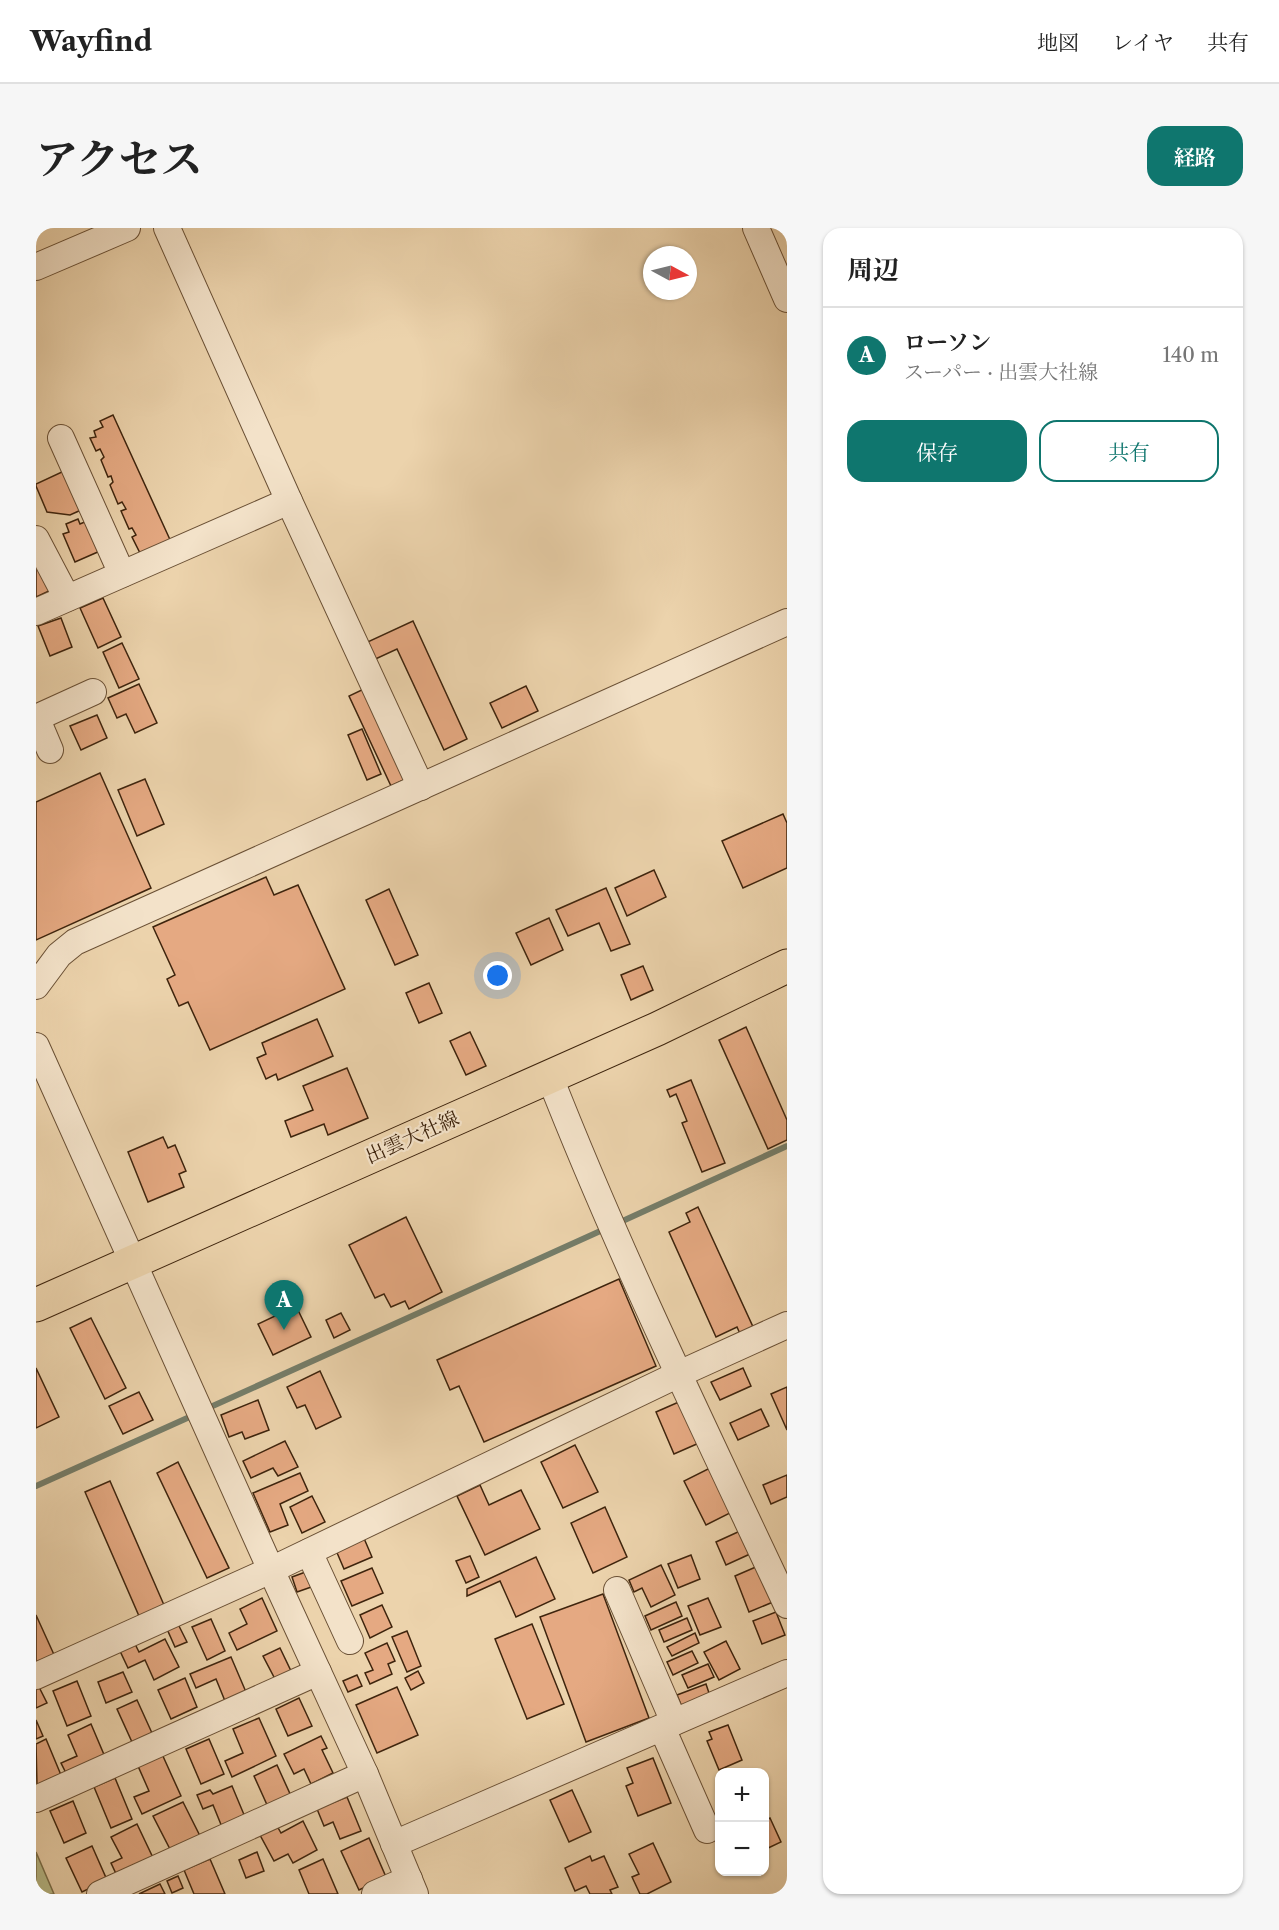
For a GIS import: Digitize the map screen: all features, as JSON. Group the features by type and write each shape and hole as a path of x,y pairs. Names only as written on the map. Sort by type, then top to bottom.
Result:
{"main road":[{"name":"出雲大社線","path":"36,1305 549,1075 657,1029 787,966"}],"street":[{"path":"36,267 127,228"},
{"path":"167,228 288,501 421,787"},
{"path":"756,228 787,299"},
{"path":"61,438 122,574"},
{"path":"36,612 288,501"},
{"path":"36,539 67,598"},
{"path":"36,986 59,955 75,942 787,622"},
{"path":"50,750 36,718 93,692"},
{"path":"36,1046 364,1774 412,1886 375,1894"},
{"path":"549,1075 587,1172 787,1605"},
{"path":"36,1676 271,1570 679,1374 787,1325"},
{"path":"309,1552 350,1641"},
{"path":"617,1590 707,1830"},
{"path":"36,1799 318,1672"},
{"path":"394,1844 787,1673"},
{"path":"100,1894 364,1774"}],"green space":[{"path":"36,1852 54,1894 36,1894"}],"building":[{"path":"113,415 172,544 142,557 132,537 136,535 132,528 129,529 121,511 126,509 122,502 118,504 110,485 113,482 111,476 108,477 101,460 104,457 100,449 96,451 90,438 96,437 94,431 103,427 100,421"},
{"path":"64,471 81,510 70,515 47,512 36,486"},
{"path":"78,519 80,524 87,521 100,551 75,562 63,534 69,532 66,524"},
{"path":"36,564 49,591 36,597"},
{"path":"103,598 121,637 98,648 80,608"},
{"path":"61,618 72,647 50,656 38,626"},
{"path":"413,621 467,739 444,750 397,649 369,662 361,645"},
{"path":"122,643 139,679 119,688 103,652"},
{"path":"139,684 157,723 135,733 126,714 117,718 108,698"},
{"path":"526,686 538,711 502,728 490,703"},
{"path":"368,687 410,777 391,786 349,696"},
{"path":"97,715 107,738 81,750 70,726"},
{"path":"362,729 381,774 367,780 348,735"},
{"path":"100,773 151,888 36,940 36,802"},
{"path":"145,779 164,824 137,836 118,790"},
{"path":"783,814 787,823 787,868 743,888 722,841"},
{"path":"654,870 666,897 627,916 615,888"},
{"path":"266,877 274,895 298,885 345,989 210,1050 188,1002 179,1006 167,979 175,975 153,927"},
{"path":"606,888 630,944 611,951 599,923 568,936 556,910"},
{"path":"389,889 418,955 395,965 366,900"},
{"path":"549,918 563,950 531,965 516,933"},
{"path":"643,966 653,990 631,1000 621,975"},
{"path":"429,983 442,1013 419,1023 406,993"},
{"path":"317,1019 333,1056 278,1080 276,1074 266,1079 257,1058 266,1054 262,1043"},
{"path":"746,1027 787,1120 787,1140 768,1149 719,1040"},
{"path":"470,1032 486,1066 466,1075 450,1041"},
{"path":"347,1068 368,1118 328,1135 324,1124 291,1137 285,1121 313,1110 303,1086"},
{"path":"691,1080 725,1163 702,1172 682,1123 687,1121 676,1094 670,1097 667,1090"},
{"path":"163,1137 168,1148 175,1145 186,1171 179,1174 184,1187 148,1202 128,1152"},
{"path":"698,1207 754,1329 741,1336 737,1327 716,1337 669,1232 690,1222 686,1213"},
{"path":"406,1217 442,1292 409,1309 405,1301 391,1307 384,1294 375,1298 349,1245"},
{"path":"619,1279 656,1366 484,1442 459,1386 450,1390 437,1360"},
{"path":"296,1306 311,1337 273,1355 258,1324"},
{"path":"341,1313 350,1330 334,1338 326,1320"},
{"path":"91,1318 126,1388 105,1399 70,1328"},
{"path":"36,1368 59,1417 36,1428"},
{"path":"743,1368 751,1386 720,1400 711,1382"},
{"path":"320,1371 341,1417 316,1429 305,1405 297,1408 287,1387"},
{"path":"787,1387 787,1430 771,1394"},
{"path":"139,1392 153,1420 123,1434 109,1406"},
{"path":"258,1400 269,1430 245,1439 242,1432 229,1437 221,1415"},
{"path":"681,1401 699,1443 674,1454 656,1412"},
{"path":"761,1409 769,1426 738,1440 730,1423"},
{"path":"285,1441 298,1467 278,1476 273,1468 251,1478 243,1461"},
{"path":"575,1445 598,1492 563,1508 541,1462"},
{"path":"178,1462 229,1568 207,1578 157,1473"},
{"path":"712,1467 734,1511 706,1525 684,1481"},
{"path":"300,1473 308,1491 280,1504 288,1525 270,1532 253,1493"},
{"path":"787,1475 787,1497 771,1504 763,1485"},
{"path":"110,1481 164,1605 139,1616 85,1492"},
{"path":"480,1485 489,1505 521,1490 540,1529 485,1555 457,1496"},
{"path":"312,1496 325,1522 302,1533 290,1507"},
{"path":"605,1507 627,1557 593,1573 571,1523"},
{"path":"740,1531 750,1554 726,1565 716,1542"},
{"path":"363,1536 372,1557 344,1569 335,1548"},
{"path":"691,1555 700,1579 678,1588 668,1564"},
{"path":"470,1556 479,1577 466,1583 456,1561"},
{"path":"536,1557 555,1599 516,1617 500,1581 467,1596 467,1589"},
{"path":"661,1565 675,1595 651,1607 642,1588 634,1592 629,1580"},
{"path":"758,1566 773,1602 749,1612 735,1576"},
{"path":"372,1568 383,1593 352,1606 341,1581"},
{"path":"311,1570 317,1585 297,1592 292,1577"},
{"path":"603,1594 649,1718 586,1742 540,1617"},
{"path":"262,1598 277,1631 237,1650 229,1633 247,1624 240,1609"},
{"path":"708,1598 721,1627 700,1635 688,1606"},
{"path":"676,1602 682,1616 651,1630 645,1616"},
{"path":"382,1605 392,1627 370,1638 360,1615"},
{"path":"776,1612 785,1635 762,1644 753,1621"},
{"path":"36,1615 56,1659 36,1668"},
{"path":"687,1618 692,1630 664,1642 659,1630"},
{"path":"211,1619 225,1651 207,1660 192,1627"},
{"path":"178,1624 187,1642 175,1647 167,1629"},
{"path":"532,1624 564,1704 527,1719 495,1639"},
{"path":"407,1631 421,1666 407,1672 392,1637"},
{"path":"695,1633 699,1643 672,1656 667,1647"},
{"path":"165,1639 179,1667 154,1680 145,1660 128,1668 120,1651 135,1644 139,1652"},
{"path":"726,1641 740,1669 719,1680 704,1652"},
{"path":"387,1643 395,1661 388,1664 392,1674 370,1684 365,1673 373,1670 365,1653"},
{"path":"280,1648 291,1671 275,1679 263,1656"},
{"path":"692,1651 698,1663 673,1675 667,1662"},
{"path":"231,1657 246,1692 225,1701 216,1679 196,1688 190,1674"},
{"path":"708,1664 714,1677 688,1688 682,1675"},
{"path":"418,1671 424,1683 411,1690 405,1678"},
{"path":"123,1672 132,1692 106,1703 98,1682"},
{"path":"357,1675 362,1686 348,1692 343,1681"},
{"path":"185,1678 197,1707 171,1719 158,1690"},
{"path":"77,1681 91,1716 67,1726 53,1691"},
{"path":"706,1684 710,1696 682,1707 677,1695"},
{"path":"39,1687 47,1703 36,1708 36,1689"},
{"path":"397,1687 418,1735 377,1753 356,1705"},
{"path":"299,1698 312,1726 288,1736 276,1709"},
{"path":"137,1700 152,1733 132,1742 117,1709"},
{"path":"259,1718 276,1756 232,1777 225,1761 243,1753 233,1729"},
{"path":"36,1720 43,1736 36,1739"},
{"path":"91,1724 105,1757 69,1779 61,1763 77,1756 68,1735"},
{"path":"728,1725 742,1760 718,1768 707,1741 712,1739 709,1732"},
{"path":"321,1736 327,1748 322,1750 333,1773 311,1784 304,1769 294,1774 284,1754"},
{"path":"46,1739 61,1775 37,1785 36,1744"},
{"path":"209,1739 224,1774 201,1784 186,1749"},
{"path":"162,1754 181,1796 142,1814 134,1797 149,1791 138,1766"},
{"path":"653,1758 671,1803 638,1816 626,1786 633,1783 627,1768"},
{"path":"277,1765 291,1796 268,1807 254,1776"},
{"path":"115,1778 132,1819 111,1828 94,1787"},
{"path":"232,1786 245,1817 222,1827 213,1805 203,1809 197,1795 210,1790 213,1794"},
{"path":"572,1790 591,1832 569,1842 550,1800"},
{"path":"347,1797 361,1831 340,1839 333,1822 324,1826 317,1809"},
{"path":"73,1801 86,1833 64,1843 50,1811"},
{"path":"183,1802 201,1838 172,1853 153,1816"},
{"path":"769,1818 781,1842 769,1848 769,1822"},
{"path":"303,1821 317,1850 293,1863 288,1854 274,1861 260,1835 277,1826 281,1833"},
{"path":"137,1824 155,1862 119,1880 111,1863 122,1858 111,1837"},
{"path":"369,1838 386,1877 359,1890 341,1851"},
{"path":"653,1843 671,1882 647,1894 640,1894 632,1877 639,1874 629,1854"},
{"path":"92,1846 107,1880 82,1892 66,1858"},
{"path":"257,1852 264,1871 246,1878 239,1860"},
{"path":"590,1856 592,1861 604,1856 618,1887 610,1890 612,1894 590,1894 586,1886 575,1891 565,1868"},
{"path":"210,1859 225,1894 194,1894 184,1870"},
{"path":"323,1859 338,1894 309,1894 299,1870"},
{"path":"178,1876 183,1888 172,1893 167,1881"},
{"path":"160,1884 165,1894 139,1894"}],"waterway":[{"path":"616,1224 787,1146"},
{"path":"206,1409 607,1228"},
{"path":"36,1486 194,1415"}],"place":[{"name":"ローソン","path":"284,1330"}]}
